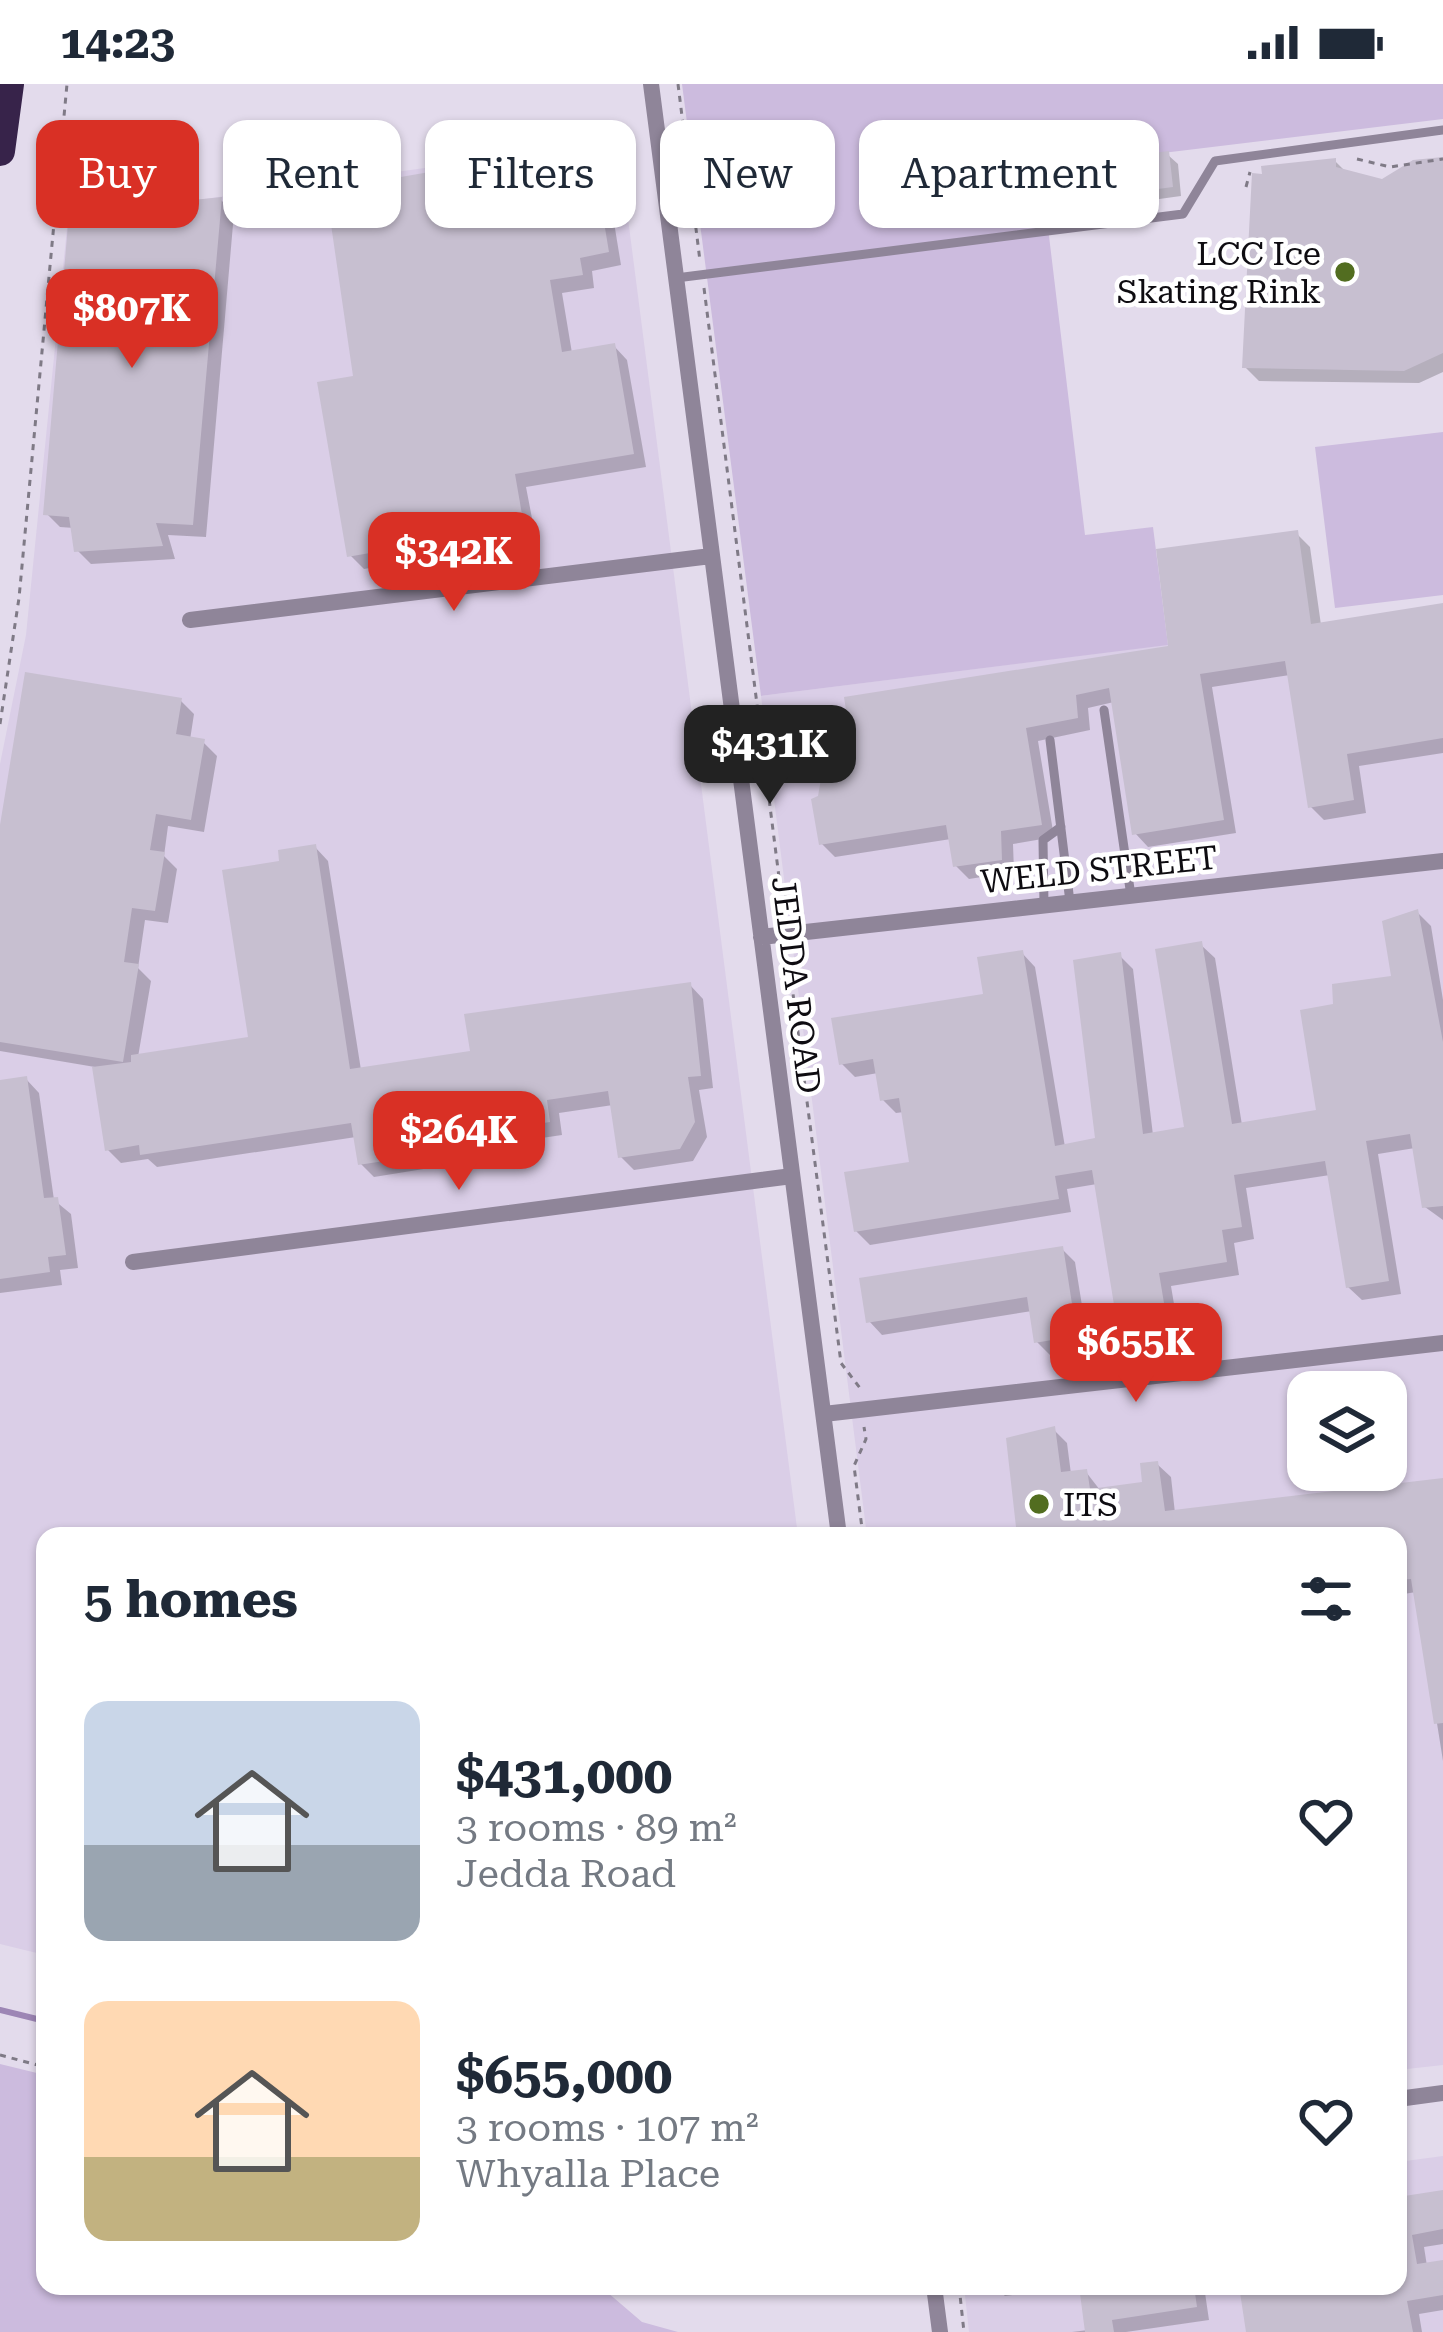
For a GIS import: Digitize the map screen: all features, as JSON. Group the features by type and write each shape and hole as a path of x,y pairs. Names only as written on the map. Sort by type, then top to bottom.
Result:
{"highway":[{"path":"0,151 9,84"}],"street":[{"name":"JEDDA ROAD","path":"651,84 838,1527"},
{"path":"190,620 711,556"},
{"name":"WELD STREET","path":"761,938 1443,861"},
{"path":"133,1262 792,1176"},
{"path":"824,1414 1443,1343"},
{"path":"1407,2098 1443,2093"},
{"path":"935,2295 940,2332"}],"lane":[{"path":"676,278 1184,214 1215,160 1443,130"},
{"path":"1104,710 1131,896"},
{"path":"1050,740 1070,902"},
{"path":"1044,905 1043,840 1061,827"}],"path":[{"path":"0,724 21,579 67,84"},
{"path":"678,84 700,258"},
{"path":"1350,158 1390,167 1443,159"},
{"path":"1246,187 1252,166"},
{"path":"704,291 780,885 796,906"},
{"path":"802,962 792,986 841,1364 859,1382"},
{"path":"862,1527 854,1466 866,1439"},
{"path":"0,2054 36,2064"},
{"path":"959,2295 964,2332"}],"shaded area":[{"path":"682,84 1443,84 1443,119 1159,153 1159,120 859,120 859,228 1049,228 1085,535 1153,527 1168,645 761,696 701,228 835,228 835,120 687,120"},
{"path":"425,168 425,228 629,228 797,1527 36,1527 36,1953 0,1944 0,764 26,635 67,228 199,228 199,200 223,196 223,228 401,228 401,171"},
{"path":"1443,432 1443,595 1335,608 1315,447"},
{"path":"1443,610 1443,2065 1407,2069 1407,1527 866,1527 761,696"},
{"path":"0,2064 36,2073 36,2295 610,2295 642,2322 678,2332 0,2332"},
{"path":"1443,2156 1443,2332 969,2332 965,2295 1407,2295 1407,2161"}],"building":[{"path":"1169,151 1173,187 1159,189 1159,152"},
{"name":"LCC Ice Skating Rink","path":"1443,157 1443,353 1404,371 1242,368 1252,173 1262,174 1261,166 1336,158 1336,167 1382,179 1413,160"},
{"path":"425,173 425,228 605,228 609,252 580,258 583,275 550,280 562,352 615,343 634,454 515,474 524,526 347,557 317,382 353,376 332,228 401,228 401,177"},
{"path":"222,197 193,525 156,523 163,546 74,552 69,517 43,515 68,228 199,228 199,199"},
{"path":"1298,530 1311,624 1443,603 1443,738 1347,754 1354,800 1308,808 1285,661 1200,674 1224,820 1132,835 1109,688 1076,695 1078,718 1026,728 1042,825 1001,831 1002,860 953,867 946,825 819,845 811,799 818,796 829,734 849,730 844,697 1168,646 1156,549"},
{"path":"25,672 182,698 176,734 205,739 191,820 156,814 150,850 165,852 155,911 132,908 124,962 139,964 123,1062 0,1042 0,825"},
{"path":"316,844 350,1069 470,1051 464,1014 691,982 701,1076 688,1077 695,1122 680,1149 618,1158 608,1091 547,1100 550,1122 422,1141 424,1155 358,1165 351,1123 140,1155 139,1145 105,1151 92,1067 131,1062 131,1055 248,1037 222,870 279,861 278,850"},
{"path":"1418,909 1443,1042 1443,1206 1422,1208 1410,1134 1366,1141 1389,1281 1346,1288 1325,1161 1234,1175 1242,1227 1222,1230 1227,1262 1159,1273 1165,1309 1116,1317 1092,1170 1055,1176 1059,1199 854,1232 844,1172 909,1162 899,1098 880,1101 873,1059 839,1065 831,1018 983,994 977,957 1023,950 1055,1146 1095,1138 1073,960 1121,952 1143,1134 1184,1127 1155,949 1202,941 1232,1124 1316,1110 1300,1010 1333,1004 1332,984 1391,976 1382,921"},
{"path":"27,1076 44,1198 58,1197 66,1255 48,1257 50,1272 0,1279 0,1080"},
{"path":"1063,1246 1077,1336 1034,1343 1027,1297 866,1323 859,1278"},
{"path":"1055,1426 1061,1472 1087,1469 1090,1489 1142,1482 1140,1463 1158,1461 1165,1511 1333,1491 1407,1491 1407,1482 1443,1478 1443,1723 1434,1724 1411,1579 1407,1579 1407,1527 1016,1527 1006,1438"},
{"path":"1443,2190 1443,2229 1412,2235 1417,2264 1443,2260 1443,2295 1407,2301 1413,2332 1246,2332 1240,2295 1407,2295 1407,2196"},
{"path":"1080,2295 1195,2295 1197,2307 1112,2320 1114,2332 1085,2332"}],"waterway":[{"path":"0,2010 36,2019"}],"place":[{"name":"LCC Ice Skating Rink","path":"1345,272"},
{"name":"ITS","path":"1039,1504"}]}
